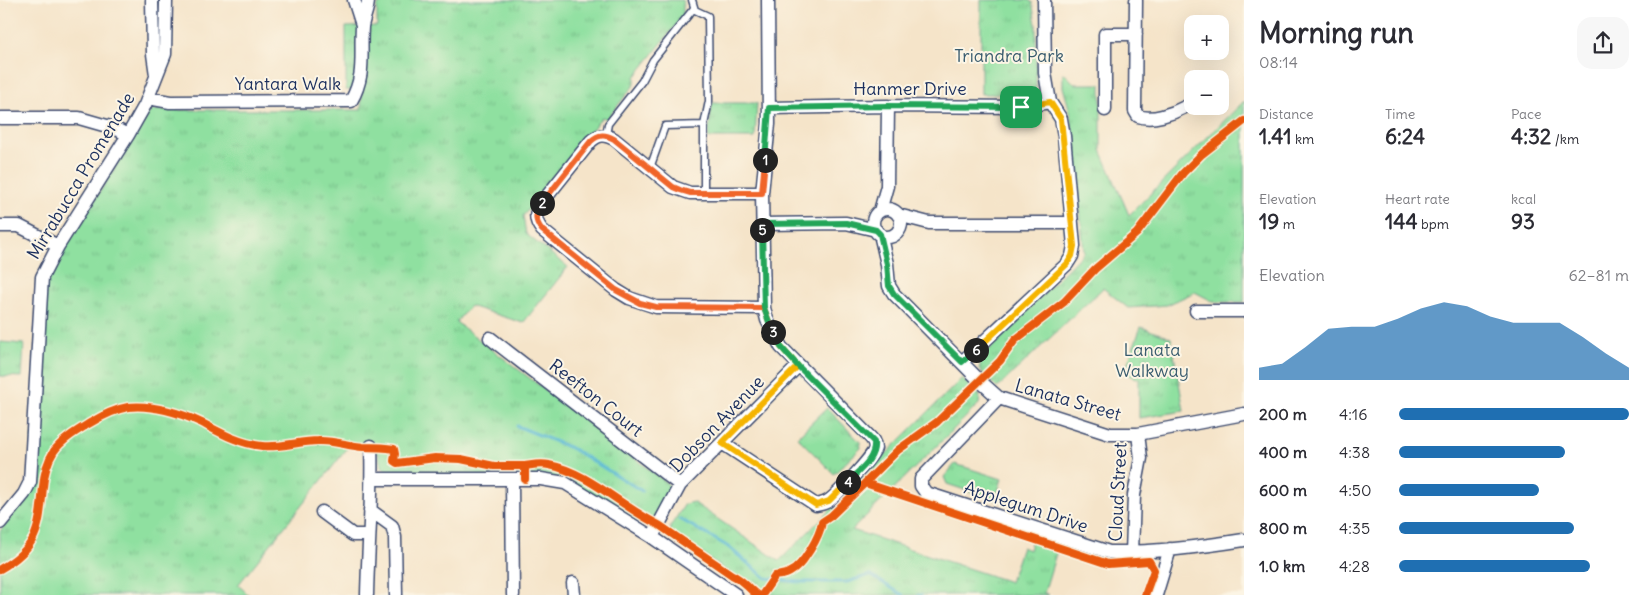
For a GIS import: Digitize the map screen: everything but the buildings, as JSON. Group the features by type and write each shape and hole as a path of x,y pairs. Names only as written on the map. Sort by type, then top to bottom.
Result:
{"street":[{"name":"Mirrabucca Promenade","path":"152,0 153,54 156,78"},
{"name":"Mirrabucca Promenade","path":"0,523 24,494 30,482 42,277 58,246 128,135 148,98 165,54 166,0"},
{"name":"Yantara Walk","path":"354,0 362,25"},
{"name":"Yantara Walk","path":"148,98 170,102 351,101 360,84 362,25 368,7 368,0"},
{"path":"722,443 816,505 829,501 864,465 875,449 874,442 781,347 774,336 764,308 762,193 769,124 768,0"},
{"path":"962,362 1067,264 1072,256 1074,246 1061,119 1050,102 1044,73 1044,0"},
{"path":"1136,0 1135,111 1138,116 1143,118 1174,113 1184,108"},
{"path":"1105,110 1105,34 1136,34"},
{"name":"Hanmer Drive","path":"769,108 888,106 1021,107 1050,102"},
{"path":"888,106 888,186 901,223 896,232"},
{"path":"0,118 79,118 114,128 128,135"},
{"path":"762,193 704,193 680,190 673,187 614,139 606,135 596,137 591,141 540,205 536,211 536,218 537,224 542,230 616,290 640,303 656,307 764,308"},
{"path":"878,232 873,223 888,186"},
{"path":"846,223 888,209 897,214 929,223"},
{"path":"762,224 846,223 878,232 887,237 896,232 929,223 1071,223"},
{"path":"0,226 19,226 58,246"},
{"name":"Lanata Street","path":"878,232 887,264 889,286 894,294 999,398 1110,434 1138,434 1244,414"},
{"name":"Lanata Street","path":"887,264 896,232"},
{"path":"1196,311 1244,311"},
{"name":"Reefton Court","path":"490,338 680,485"},
{"name":"Dobson Avenue","path":"652,537 680,485 798,366"},
{"name":"Applegum Drive","path":"999,398 921,479 920,486 926,493 1109,552 1132,553 1244,540"},
{"name":"Cloud Street","path":"1132,553 1134,495 1141,458 1138,434"},
{"path":"367,595 368,535 372,479 371,446"},
{"path":"372,479 541,479 565,483 652,537 732,594"},
{"path":"512,479 513,595"},
{"path":"370,510 392,526 395,537 396,595"},
{"path":"322,512 353,535 368,535"},
{"path":"1156,595 1170,549"}],"lane":[{"path":"692,0 695,10 708,16 709,101 704,125 704,193"},
{"path":"606,135 608,124 642,80 653,60 694,8"},
{"path":"650,168 665,126 704,125"}],"green space":[{"path":"383,0 683,0 683,16 635,77 635,84 607,119 602,117 523,216 526,234 568,267 523,323 470,306 456,322 666,482 671,488 662,508 648,525 637,523 565,478 390,475 382,466 379,454 350,445 238,585 249,595 0,595 0,531 28,495 46,285 49,273 151,110 361,110 362,90 346,90 346,27 377,26 377,7"},
{"name":"Triandra Park","path":"981,0 1028,0 1032,2 1036,24 1036,88 1030,94 981,94"},
{"path":"1063,72 1075,84 1101,84 1101,150 1129,215 1244,101 1244,302 1214,302 1195,292 1167,305 1128,308 1103,288 997,388 979,370 982,357 1084,252 1071,115 1063,87"},
{"path":"712,103 757,103 755,138 708,138"},
{"name":"Lanata Walkway","path":"1141,327 1171,338 1184,411 1139,418 1139,379 1124,373"},
{"path":"0,342 24,344 22,377 0,376"},
{"path":"962,378 980,395 979,404 852,530 1010,582 1022,547 1029,550 1032,539 1058,547 1044,593 1049,595 765,595 751,588 671,532 670,527 685,504 693,502 779,561"},
{"path":"827,408 860,442 861,448 834,474 797,437"},
{"path":"955,464 1002,479 995,500 947,484 944,477"}],"waterway":[{"path":"517,426 571,448 642,491"},
{"path":"680,519 727,546 766,578 799,582 847,582 870,575 903,595"}],"cycle path":[{"path":"762,595 775,576 788,573 800,564 814,542 822,522 831,516 898,450 937,422 1000,361 1015,340 1064,302 1095,269 1137,233 1183,173 1202,154 1244,121"},
{"path":"0,569 23,553 35,535 40,514 45,473 49,459 54,451 66,439 90,423 128,407 156,408 185,416 231,438 254,445 276,446 324,441 394,449 394,461 397,463 435,458 461,459 494,466 525,466"},
{"path":"525,479 525,466 537,464 549,465 578,475 659,525 739,579 757,595"},
{"path":"865,483 1108,564 1149,561 1154,570 1145,595"}],"route":[{"path":"1021,107 888,106 769,108 762,193 690,193 680,190 673,187 614,139 602,135 591,141 540,205 536,211 537,224 616,290 640,303 656,307 764,308 774,336 798,366 722,443 810,502 816,505 823,504 829,501 864,465 875,449 874,442 798,366 781,347 774,336 767,320 764,308 762,224 846,223 876,230 880,234 887,264 889,286 894,294 962,362 1067,264 1072,256 1074,246 1061,119 1050,102 1021,107"}]}
